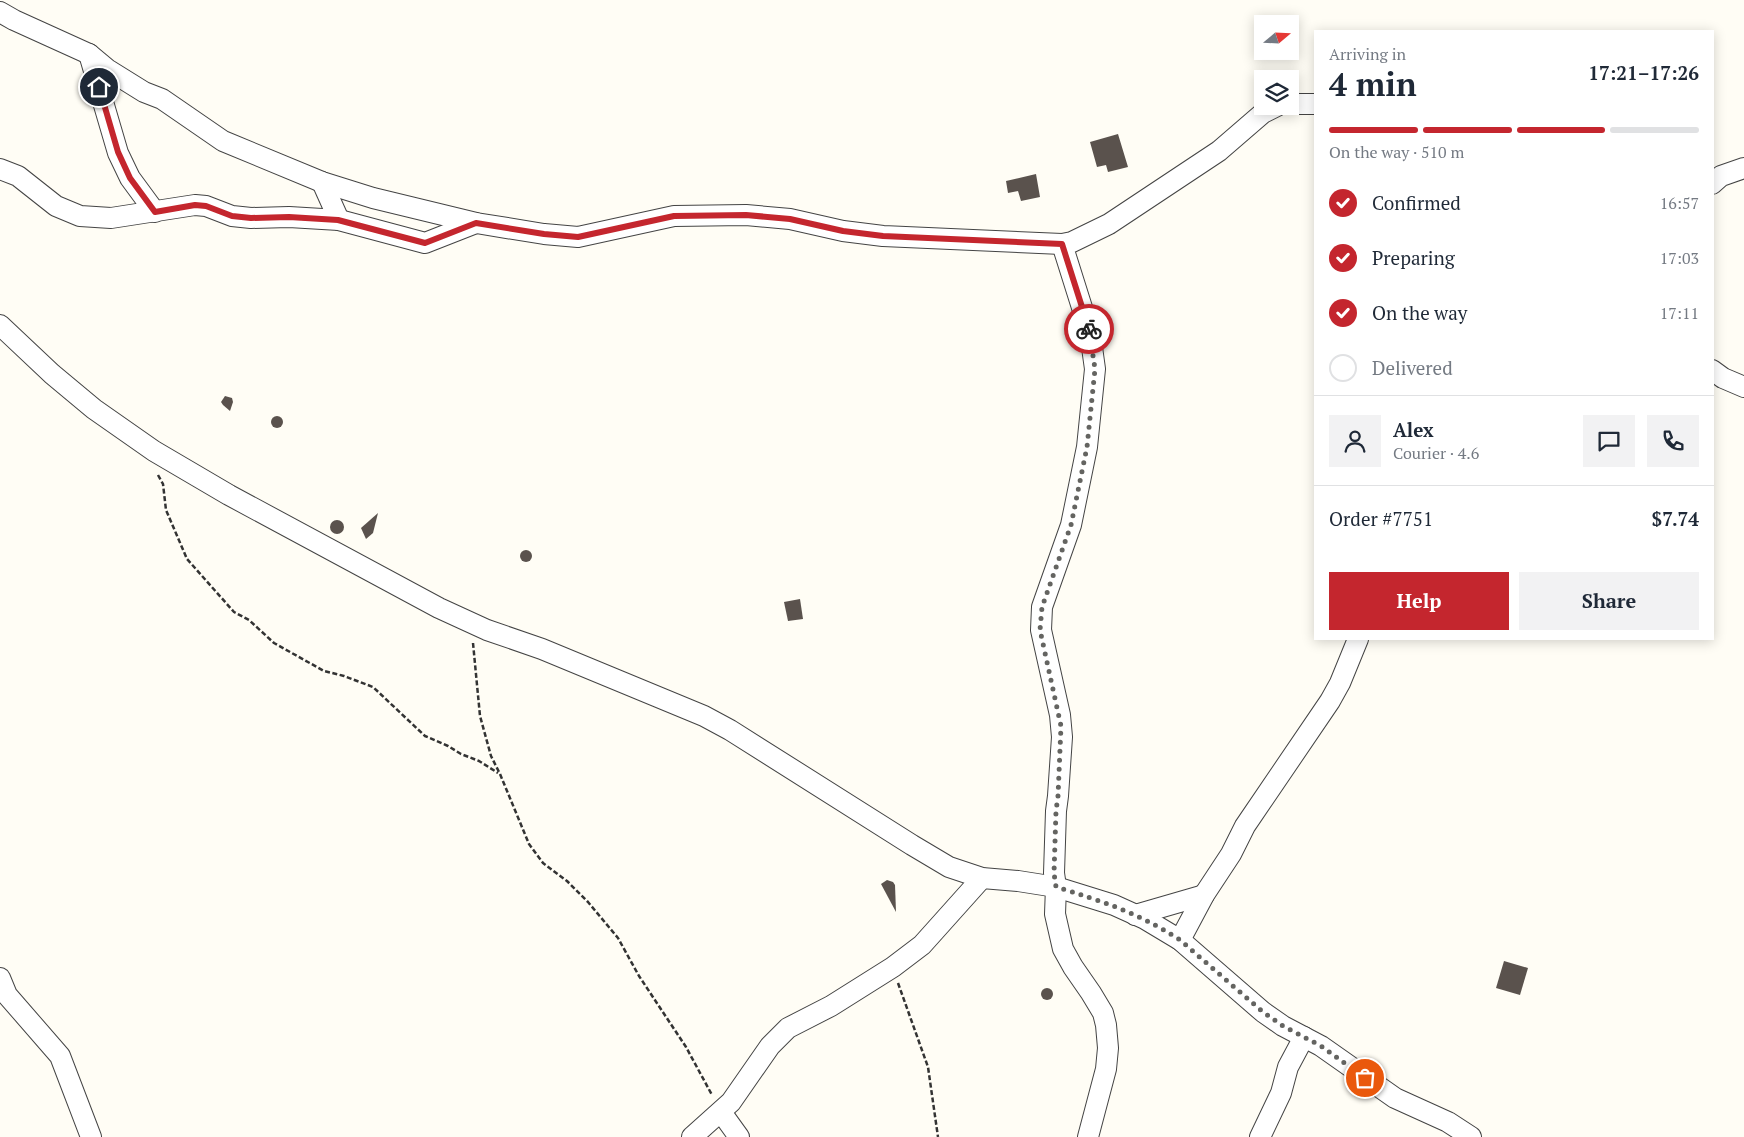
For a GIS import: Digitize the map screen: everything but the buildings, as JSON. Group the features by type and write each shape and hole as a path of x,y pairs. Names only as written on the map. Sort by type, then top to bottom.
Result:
{"street":[{"path":"0,12 89,54 107,69 139,89 162,99 223,141 322,182 373,198 476,223 544,234 578,237 674,216 746,215 790,219 843,231 883,236 1062,244 1072,242 1109,224 1219,150 1261,115"},
{"path":"89,54 118,152 130,178 155,212"},
{"path":"1299,104 1314,104"},
{"path":"1714,182 1722,176 1744,168"},
{"path":"0,169 18,176 56,206 80,216 111,218 195,205 206,206 232,216 251,218 296,217 338,220 425,243 476,223"},
{"path":"322,182 338,220"},
{"path":"1062,244 1090,333 1095,369 1087,447 1071,525 1042,607 1040,630 1060,715 1062,732 1056,811 1055,914 1063,949 1072,967 1091,993 1106,1025 1108,1048 1106,1068 1088,1137"},
{"path":"0,326 52,374 94,409 154,451 310,539 439,608 704,716 730,730 912,846 949,867 982,878 1018,880 1056,887 1114,905 1145,919 1180,940 1263,1012 1283,1026 1321,1046 1395,1098 1448,1122 1472,1137"},
{"path":"1714,371 1723,378 1744,387"},
{"path":"1180,940 1204,895 1231,854 1245,826 1330,701 1340,683 1358,640"},
{"path":"692,1137 731,1102 770,1046 788,1028 831,1006 893,968 922,945 982,878"},
{"path":"1135,914 1204,895"},
{"path":"0,978 7,995 60,1056 91,1137"},
{"path":"1260,1137 1281,1093 1288,1067 1304,1037"},
{"path":"721,1112 739,1137"}],"path":[{"path":"154,467 163,484 166,510 187,560 234,612 249,620 274,643 324,671 373,687 425,736 479,761 500,774"},
{"path":"471,622 480,716 491,756 529,844 543,863 588,902 618,938 639,976 686,1047 721,1112"},
{"path":"893,968 928,1067 938,1137"}],"way so far":[{"path":"1089,329 1095,369 1087,447 1071,525 1042,607 1040,630 1060,715 1062,737 1056,811 1054,873 1056,887 1114,905 1167,931 1180,940 1263,1012 1283,1026 1321,1046 1365,1078"}],"route":[{"path":"99,87 118,152 130,178 155,212 195,205 206,206 232,216 251,218 311,217 338,220 425,243 476,223 544,234 578,237 674,216 746,215 790,219 843,231 883,236 1062,244 1089,329"}]}
